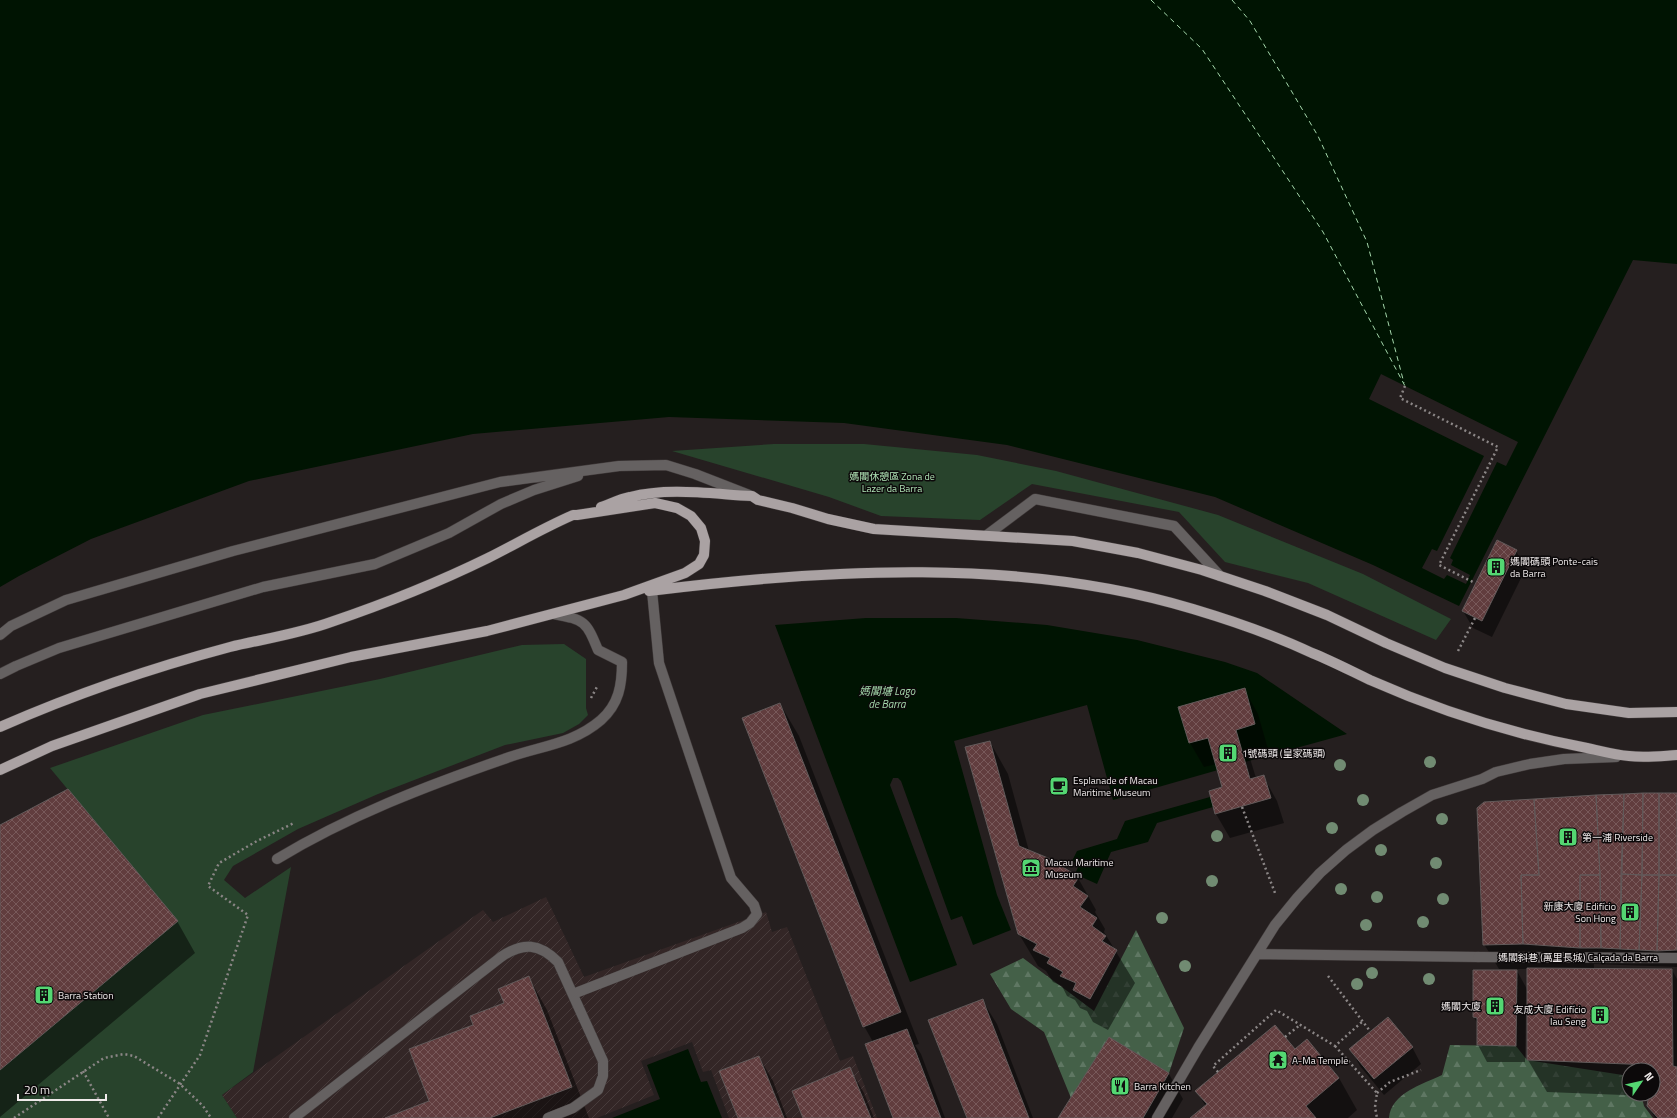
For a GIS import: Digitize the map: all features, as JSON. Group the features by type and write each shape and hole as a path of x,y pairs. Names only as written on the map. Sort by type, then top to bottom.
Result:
{"main road":[{"path":"577,516 630,497 656,493 678,492 752,496 758,500 828,519 874,529 1073,541 1138,553 1202,570 1265,591 1327,615 1386,643 1449,669 1504,688 1566,704 1629,713 1677,712"},
{"path":"0,726 116,680 229,648 329,623 389,601 487,558 554,523 573,515 577,516 655,503 677,508 691,516 701,528 705,541 704,555 699,564 673,579 624,595 488,631 350,657 200,694 52,746 0,770"},
{"path":"624,595 724,583 850,574 942,573 1007,576 1130,592 1191,608 1252,628 1311,652 1370,680 1431,705 1494,727 1558,743 1630,756 1677,755"}],"street":[{"path":"0,635 11,626 66,600 232,551 500,482 619,466 666,465 695,474 752,496"},
{"path":"0,674 59,648 262,587 375,564 449,532 501,504 534,490 572,478 619,466"},
{"path":"987,535 1035,499 1174,526 1220,576"},
{"path":"573,994 742,928 750,923 757,914 754,905 731,878 660,663 652,591"},
{"path":"277,859 327,831 364,813 505,758 564,742 586,731 602,719 615,705 620,693 622,662 598,650 590,630 585,623 575,618 554,614"},
{"path":"1157,1118 1198,1048 1283,915 1320,873 1346,850 1373,830 1432,795 1482,779 1496,772 1530,764 1564,759 1630,756"},
{"path":"294,1118 511,949 524,946 537,947 549,953 558,962 603,1061 603,1076 598,1090 573,1108 548,1118"},
{"name":"媽閣斜巷 (萬里長城) Calçada da Barra","path":"1257,954 1677,958"}],"path":[{"path":"1405,386 1400,398 1498,447 1439,565 1475,583"},
{"path":"1449,669 1475,618"},
{"path":"590,702 599,681 598,650"},
{"path":"1242,807 1283,915"},
{"path":"158,1118 200,1055 248,915 208,886 219,863 257,841 297,822"},
{"path":"1338,989 1370,1031"},
{"path":"1218,1072 1213,1066 1276,1010 1336,1046 1376,1093 1376,1118"},
{"path":"1336,1046 1363,1021"},
{"path":"1285,1037 1300,1025"},
{"path":"14,1118 104,1058 124,1054 134,1056 180,1084 203,1106 211,1118"},
{"path":"1376,1093 1390,1082 1422,1070"},
{"path":"83,1072 109,1118"}],"shaded area":[{"path":"546,897 584,977 766,912 772,932 787,927 840,1061 853,1056 877,1118 729,1118 711,1070 703,1072 692,1042 641,1061 654,1095 597,1118 237,1118 222,1095 483,910 493,922"}],"green space":[{"name":"媽閣休憩區 Zona de Lazer da Barra","path":"774,444 864,444 977,455 1056,471 1218,515 1363,574 1451,619 1436,640 1308,583 1225,562 1179,512 1032,484 980,520 881,516 829,497 672,451"},
{"path":"564,644 586,659 586,708 588,715 579,724 563,733 505,745 378,794 298,829 233,866 224,880 245,898 291,867 253,1072 222,1095 237,1118 0,1118 0,1070 177,921 50,768 203,715 380,679 522,645"},
{"path":"1136,930 1184,1028 1169,1073 1109,1037 1071,1098 1044,1032 1011,1009 990,974 1023,958 1094,1011"},
{"path":"1450,1045 1516,1046 1527,1060 1621,1075 1621,1102 1643,1102 1644,1106 1653,1118 1389,1118 1391,1109 1395,1102 1409,1090 1442,1075"}],"water":[{"path":"0,0 1677,0 1677,264 1633,260 1459,606 1373,565 1215,497 1007,445 844,423 669,417 473,434 249,481 91,539 0,587"},
{"name":"媽閣塘 Lago de Barra","path":"866,618 956,618 1047,625 1137,640 1225,662 1257,673 1347,734 1245,762 1236,730 1255,724 1245,688 1179,707 1189,743 1208,738 1218,770 1113,800 1087,705 954,741 997,895 1011,930 973,945 962,916 951,920 901,781 898,778 893,778 890,785 957,965 910,982 775,625"},
{"path":"1210,797 1213,807 1157,823 1148,842 1111,852 1097,884 1075,874 1079,865 1072,861 1077,851 1117,839 1125,821"},
{"path":"688,1049 701,1082 707,1081 722,1118 612,1118 660,1099 647,1065"}],"pier":[{"path":"1381,374 1518,442 1506,466 1497,462 1450,558 1453,560 1451,565 1470,575 1466,584 1447,575 1444,579 1422,568 1432,549 1437,551 1484,456 1369,399"}],"building":[{"name":"媽閣碼頭 Ponte-cais da Barra","path":"1497,540 1517,550 1482,621 1462,611"},
{"name":"1號碼頭 (皇家碼頭)","path":"1245,688 1255,724 1236,730 1250,779 1264,775 1271,798 1215,814 1209,791 1222,787 1208,738 1189,743 1178,707"},
{"path":"780,703 901,1012 863,1027 742,718"},
{"name":"Macau Maritime Museum","path":"990,741 1019,846 1048,858 1079,877 1073,886 1088,896 1080,907 1097,918 1092,926 1106,936 1102,941 1117,950 1090,999 1073,990 1076,983 1060,976 1063,972 1047,963 1050,958 1033,950 1037,944 1018,934 965,747"},
{"name":"Barra Station","path":"68,789 178,921 0,1070 0,825"},
{"path":"1643,793 1642,875 1621,874 1624,794"},
{"path":"1643,793 1659,793 1659,875 1642,875"},
{"path":"1659,793 1677,793 1677,875 1659,875"},
{"path":"1624,794 1620,949 1601,948 1600,875 1596,795"},
{"name":"第一浦 Riverside","path":"1596,795 1600,875 1580,875 1580,948 1523,944 1521,875 1539,875 1534,799"},
{"path":"1534,799 1539,875 1521,875 1523,944 1483,945 1477,808 1484,802"},
{"name":"新康大廈 Edifício Son Hong","path":"1621,874 1642,875 1639,950 1620,949"},
{"path":"1580,875 1600,875 1601,948 1580,948"},
{"path":"1642,875 1659,875 1657,951 1639,950"},
{"path":"1659,875 1677,875 1677,950 1657,951"},
{"name":"友成大廈 Edifício Iau Seng","path":"1527,968 1672,969 1673,1066 1677,1067 1677,1118 1658,1118 1647,1106 1648,1102 1661,1102 1661,1062 1621,1062 1621,1064 1527,1060"},
{"name":"媽閣大廈","path":"1473,970 1517,970 1516,1046 1477,1045 1477,1018 1473,1017"},
{"path":"529,976 572,1087 490,1118 385,1118 429,1101 409,1049 473,1025 470,1016 504,1003 498,989"},
{"path":"983,999 1029,1118 967,1118 928,1020"},
{"path":"1388,1017 1413,1047 1374,1079 1349,1049"},
{"name":"A-Ma Temple","path":"1275,1025 1295,1049 1307,1039 1339,1078 1306,1106 1316,1118 1190,1118 1207,1104 1195,1091"},
{"path":"907,1029 941,1118 893,1118 865,1044"},
{"name":"Barra Kitchen","path":"1109,1037 1169,1073 1143,1118 1058,1118"},
{"path":"759,1056 784,1118 738,1118 719,1071"},
{"path":"850,1067 871,1118 803,1118 792,1091"}],"ferry route":[{"path":"1151,0 1202,49 1323,232 1405,386"},
{"path":"1232,0 1250,21 1318,136 1367,242 1404,383"}],"place":[{"name":"媽閣碼頭 Ponte-cais da Barra","path":"1496,567"},
{"name":"1號碼頭 (皇家碼頭)","path":"1228,753"},
{"name":"Esplanade of Macau Maritime Museum","path":"1059,786"},
{"name":"第一浦 Riverside","path":"1568,837"},
{"name":"Macau Maritime Museum","path":"1031,868"},
{"name":"新康大廈 Edifício Son Hong","path":"1630,912"},
{"name":"Barra Station","path":"44,995"},
{"name":"媽閣大廈","path":"1495,1006"},
{"name":"友成大廈 Edifício Iau Seng","path":"1600,1015"},
{"name":"A-Ma Temple","path":"1278,1060"},
{"name":"Barra Kitchen","path":"1120,1086"}]}
